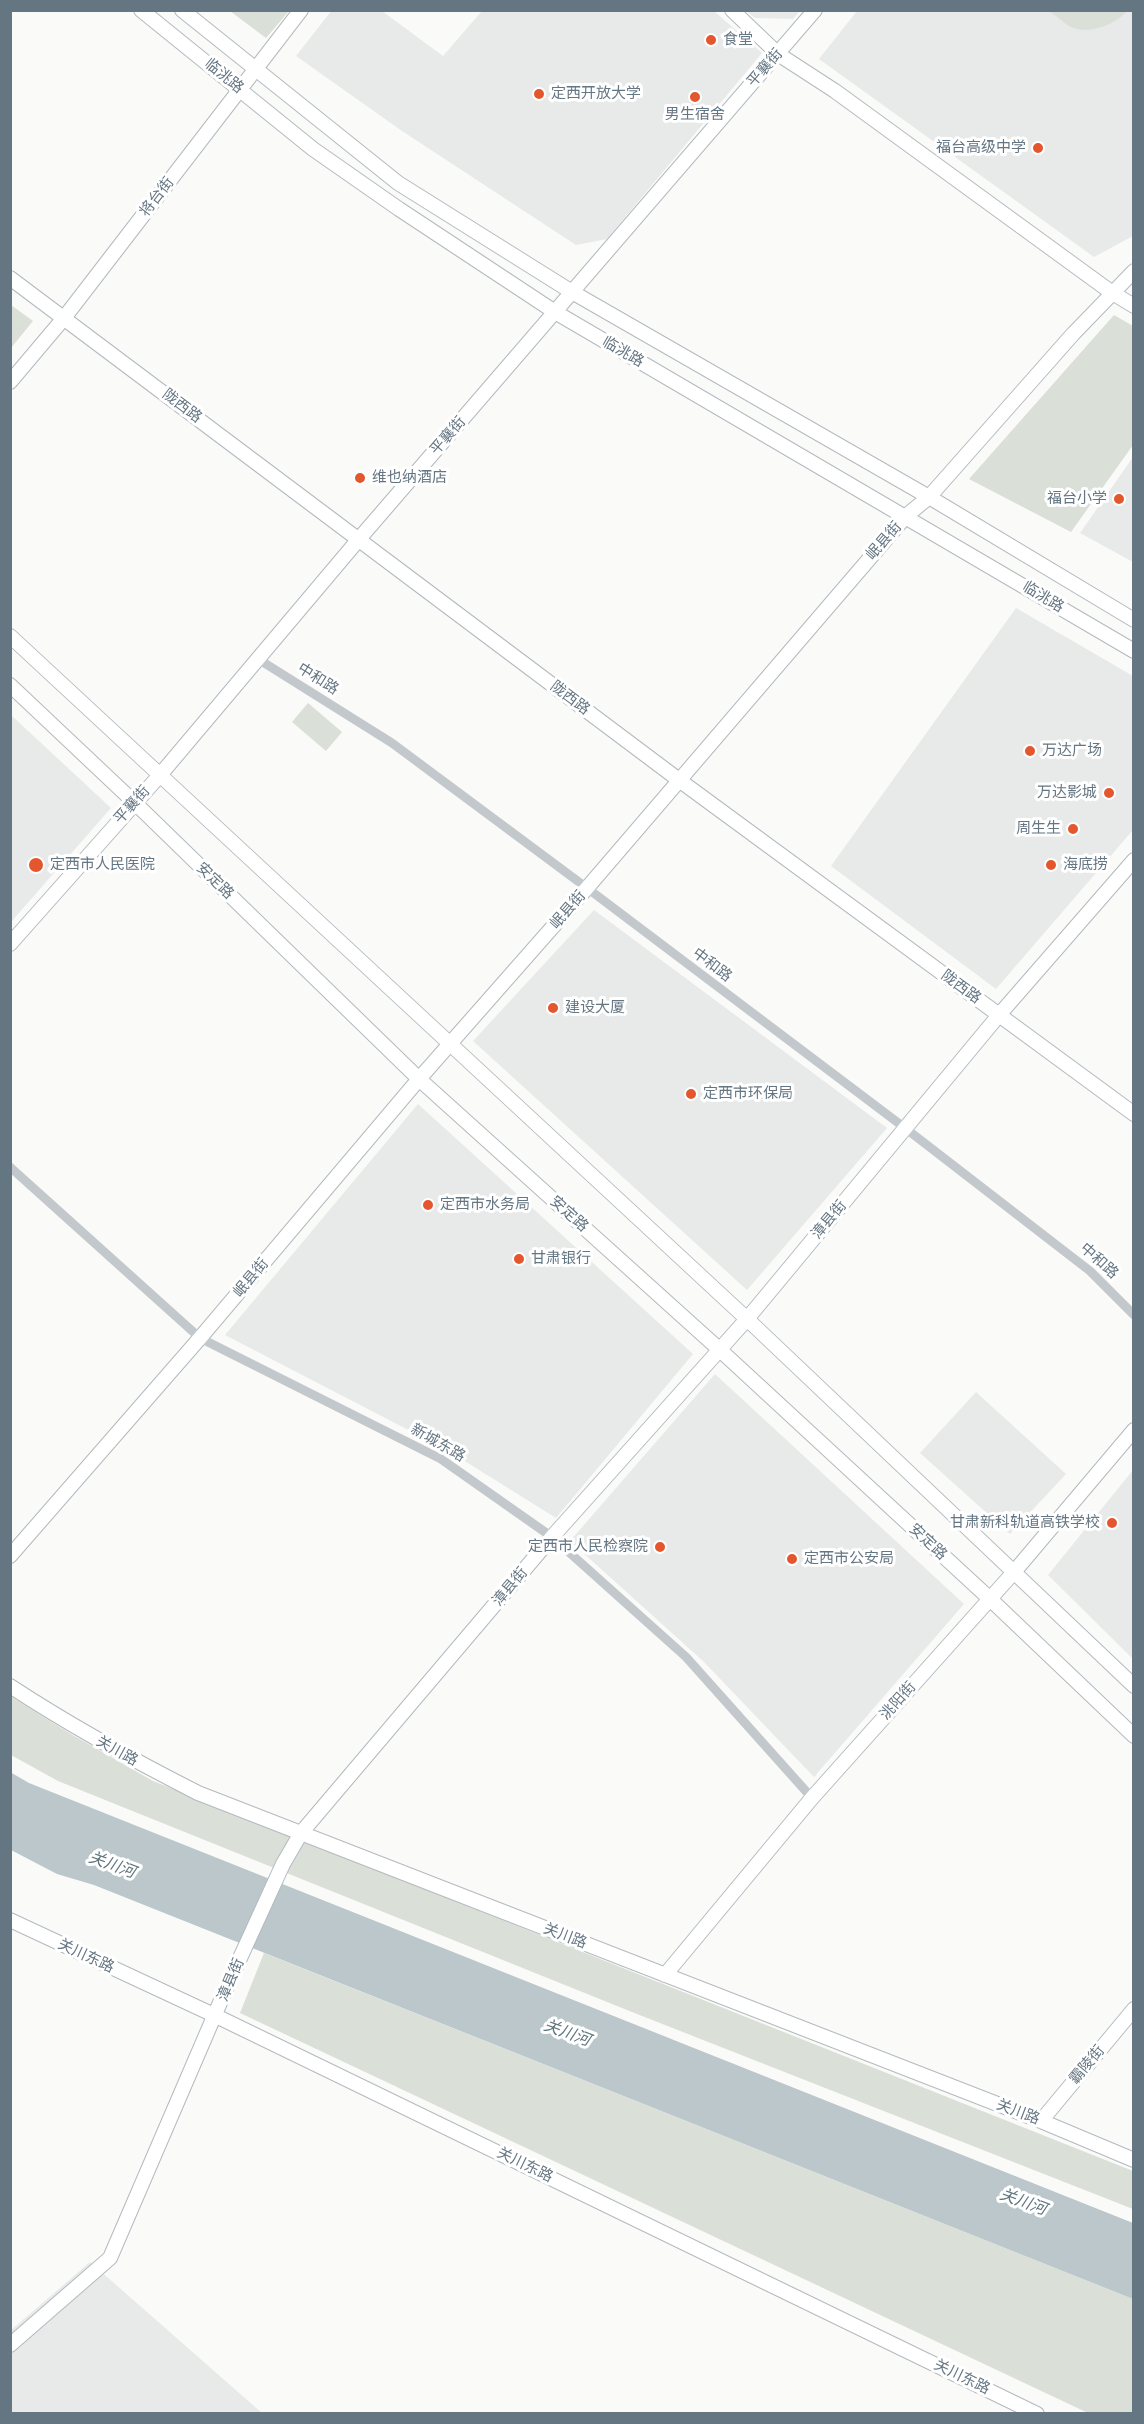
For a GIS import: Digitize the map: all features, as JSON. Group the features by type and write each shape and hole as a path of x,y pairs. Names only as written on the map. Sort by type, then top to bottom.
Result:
{"street":[{"name":"临洮路","path":"141,10 313,149 555,312 1134,651"},
{"name":"临洮路","path":"182,10 398,183 572,292 929,497 1134,620"},
{"name":"将台街","path":"10,382 64,318 301,10"},
{"path":"732,10 778,54 835,91 1111,292 1134,306"},
{"name":"平襄街","path":"10,944 160,775 359,539 815,10"},
{"name":"岷县街","path":"10,1556 906,516 929,497 1111,292 1134,271"},
{"name":"陇西路","path":"10,278 679,780 1134,1114"},
{"path":"10,636 747,1319 1134,1686"},
{"name":"中和路","path":"258,659 392,743 587,888 1090,1271 1134,1315"},
{"name":"安定路","path":"10,685 419,1079 720,1350 989,1598 1134,1736"},
{"name":"漳县街","path":"10,2344 110,2258 225,1991 283,1864 301,1833 552,1538 747,1319 999,1015 1134,860"},
{"name":"新城东路","path":"10,1167 200,1338 441,1459 552,1538 686,1658 812,1798"},
{"name":"洮阳街","path":"665,1975 812,1798 1014,1572 1134,1430"},
{"name":"关川路","path":"10,1686 120,1753 198,1793 1041,2121 1134,2160"},
{"name":"关川东路","path":"10,1920 216,2016 1037,2414"},
{"name":"霸陵街","path":"1041,2121 1134,2009"}],"shaded area":[{"name":"定西开放大学","path":"332,10 382,11 443,56 482,11 714,11 762,53 607,239 576,245 402,131 296,56"},
{"path":"230,11 289,11 266,38"},
{"path":"746,11 800,11 793,19 755,18"},
{"name":"福台高级中学","path":"857,11 1133,11 1133,236 1094,257 819,59"},
{"path":"1049,11 1127,11 1108,25 1084,30 1069,26"},
{"path":"11,305 33,321 11,348"},
{"path":"1114,315 1133,326 1133,445 1071,532 969,479"},
{"name":"福台小学","path":"1133,457 1133,562 1080,533"},
{"name":"万达广场","path":"1016,608 1133,676 1133,830 996,989 831,866"},
{"path":"308,703 342,732 326,751 292,722"},
{"name":"定西市人民医院","path":"11,715 111,808 11,922"},
{"path":"594,910 887,1128 747,1290 473,1041"},
{"path":"418,1104 693,1354 556,1518 447,1450 225,1335"},
{"path":"715,1374 964,1604 814,1777 704,1662 570,1541"},
{"path":"976,1392 1066,1474 1010,1534 920,1453"},
{"name":"甘肃新科轨道高铁学校","path":"1133,1470 1133,1659 1048,1575"},
{"path":"10,1696 153,1781 1133,2171 1133,2209 637,2014 58,1781 11,1755"},
{"path":"264,1953 1133,2299 1133,2413 1088,2413 240,2013"},
{"path":"90,2262 262,2413 11,2413 10,2331"}],"water":[{"name":"关川河","path":"10,1772 29,1783 1133,2223 1133,2299 94,1885 57,1874 11,1850"}],"place":[{"name":"食堂","path":"711,40"},
{"name":"定西开放大学","path":"539,94"},
{"name":"男生宿舍","path":"695,97"},
{"name":"福台高级中学","path":"1038,148"},
{"name":"维也纳酒店","path":"360,478"},
{"name":"福台小学","path":"1119,499"},
{"name":"万达广场","path":"1030,751"},
{"name":"万达影城","path":"1109,793"},
{"name":"周生生","path":"1073,829"},
{"name":"定西市人民医院","path":"36,865"},
{"name":"海底捞","path":"1051,865"},
{"name":"建设大厦","path":"553,1008"},
{"name":"定西市环保局","path":"691,1094"},
{"name":"定西市水务局","path":"428,1205"},
{"name":"甘肃银行","path":"519,1259"},
{"name":"甘肃新科轨道高铁学校","path":"1112,1523"},
{"name":"定西市人民检察院","path":"660,1547"},
{"name":"定西市公安局","path":"792,1559"}]}
